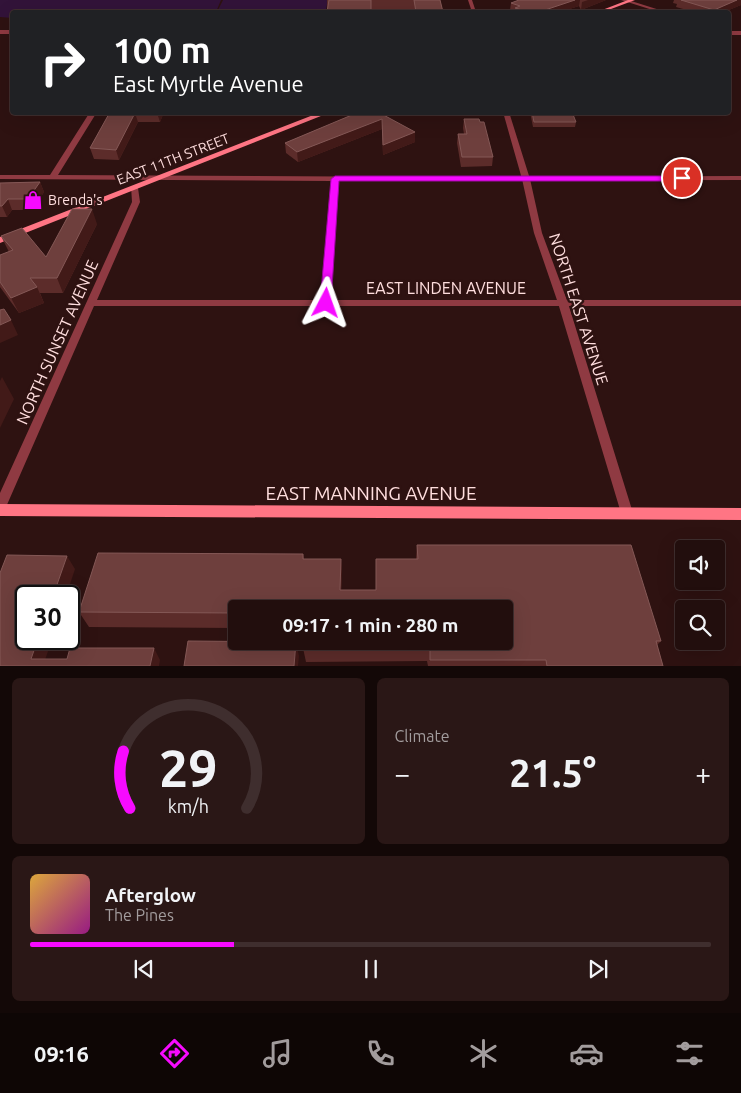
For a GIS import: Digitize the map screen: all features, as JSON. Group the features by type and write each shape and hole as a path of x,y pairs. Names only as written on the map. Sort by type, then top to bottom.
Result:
{"main road":[{"path":"605,10 628,1"},
{"name":"EAST 11TH STREET","path":"0,240 320,115"},
{"name":"EAST MANNING AVENUE","path":"0,509 741,514"}],"street":[{"path":"628,1 657,10"},
{"path":"53,177 92,115"},
{"name":"NORTH EAST AVENUE","path":"507,115 526,179 538,233 563,303 627,513"},
{"path":"0,177 335,179 741,178"},
{"path":"326,303 335,179"},
{"name":"NORTH SUNSET AVENUE","path":"0,509 136,202 134,188"},
{"name":"EAST LINDEN AVENUE","path":"91,302 741,303"}],"shaded area":[{"path":"0,0 221,0 217,10 10,10 10,18 0,17"},
{"path":"223,0 328,0 326,9 328,10 218,10"}],"building":[{"path":"329,0 371,0 371,10 327,10"},
{"path":"414,0 440,0 442,10 416,10"},
{"path":"519,0 575,0 545,10 522,10 515,8 520,6 511,3"},
{"path":"681,0 737,0 714,10"},
{"path":"108,115 134,115 116,150 90,148"},
{"path":"352,115 384,115 415,132 383,145 382,119 297,152 285,143"},
{"path":"533,115 573,115 576,122 534,122"},
{"path":"464,119 479,119 480,122 484,122 493,157 462,157 458,134 467,134"},
{"path":"40,182 28,199 8,199 0,206 0,183"},
{"path":"72,209 92,209 57,278 30,278 37,287 11,298 0,282 0,255 13,250 1,236 22,228 46,257"},
{"path":"4,309 11,320 0,325 0,310"},
{"path":"417,545 631,545 661,641 656,641 663,666 547,666 546,660 430,660 430,650 513,650 513,600 228,600 228,613 80,612 98,553 303,554 303,559 341,559 340,590 376,590 376,559 418,559"},
{"path":"7,555 67,556 57,585 15,585 15,650 34,650 31,659 67,659 69,650 80,650 80,648 154,648 150,666 0,666 0,573"},
{"path":"188,641 228,641 228,650 295,650 294,666 184,666"}],"place":[{"name":"Brenda's","path":"33,200"}],"route":[{"path":"326,303 335,179 682,178"}]}
